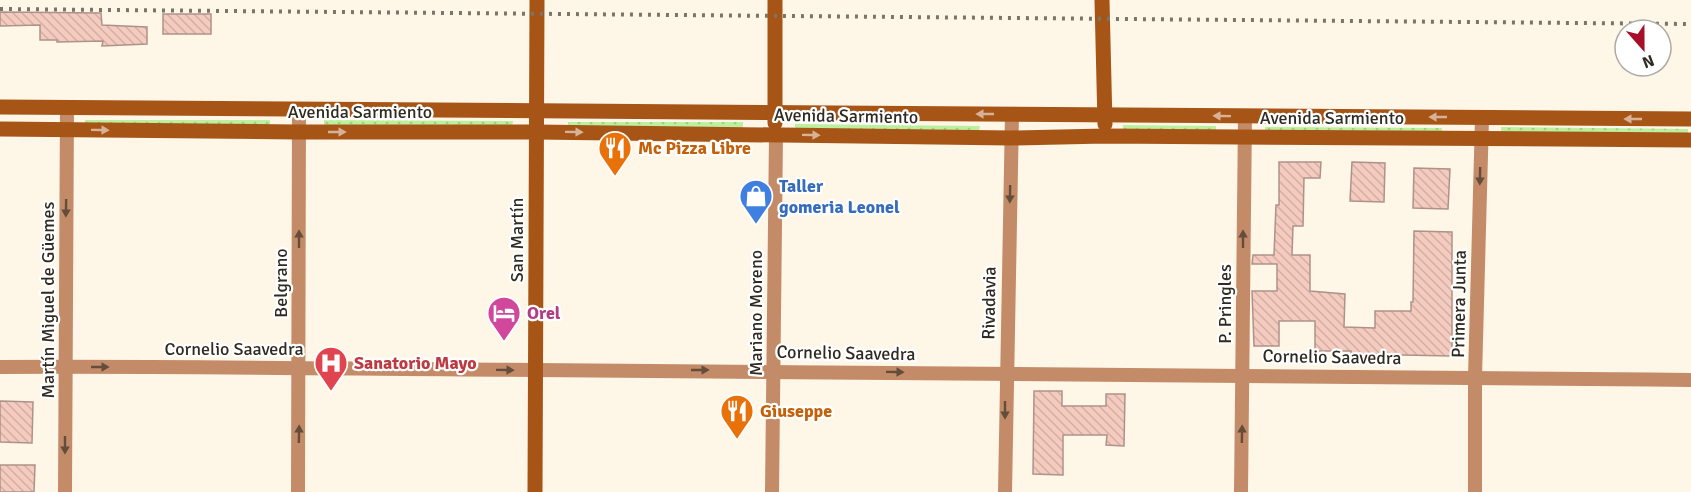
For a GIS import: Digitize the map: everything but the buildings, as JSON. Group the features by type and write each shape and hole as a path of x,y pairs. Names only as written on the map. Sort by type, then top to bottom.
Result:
{"main road":[{"name":"San Martín","path":"535,492 537,0"},
{"path":"775,0 776,135"},
{"path":"1102,0 1105,136"},
{"name":"Avenida Sarmiento","path":"0,107 1691,119"},
{"name":"Avenida Sarmiento","path":"0,129 1011,138 1105,136 1691,140"}],"street":[{"name":"Martín Miguel de Güemes","path":"64,492 67,108"},
{"name":"Belgrano","path":"298,492 299,109"},
{"name":"Rivadavia","path":"1005,492 1012,114"},
{"name":"P. Pringles","path":"1241,492 1245,116"},
{"name":"Primera Junta","path":"1474,492 1482,118"},
{"name":"Mariano Moreno","path":"772,492 776,135"},
{"name":"Cornelio Saavedra","path":"0,366 774,370 1691,380"}],"green space":[{"path":"85,120 270,120 270,126 85,125"},
{"path":"324,120 513,121 512,128 324,126"},
{"path":"568,122 743,122 743,128 568,128"},
{"path":"795,124 980,126 979,131 795,129"},
{"path":"1123,125 1216,126 1216,131 1123,130"},
{"path":"1265,127 1442,128 1442,134 1265,132"},
{"path":"1501,127 1688,129 1688,135 1501,133"}],"railway":[{"path":"0,9 1691,24"}],"place":[{"name":"Mc Pizza Libre","path":"615,177"},
{"name":"Taller gomeria Leonel","path":"756,225"},
{"name":"Orel","path":"504,342"},
{"name":"Sanatorio Mayo","path":"331,392"},
{"name":"Giuseppe","path":"737,440"}]}
